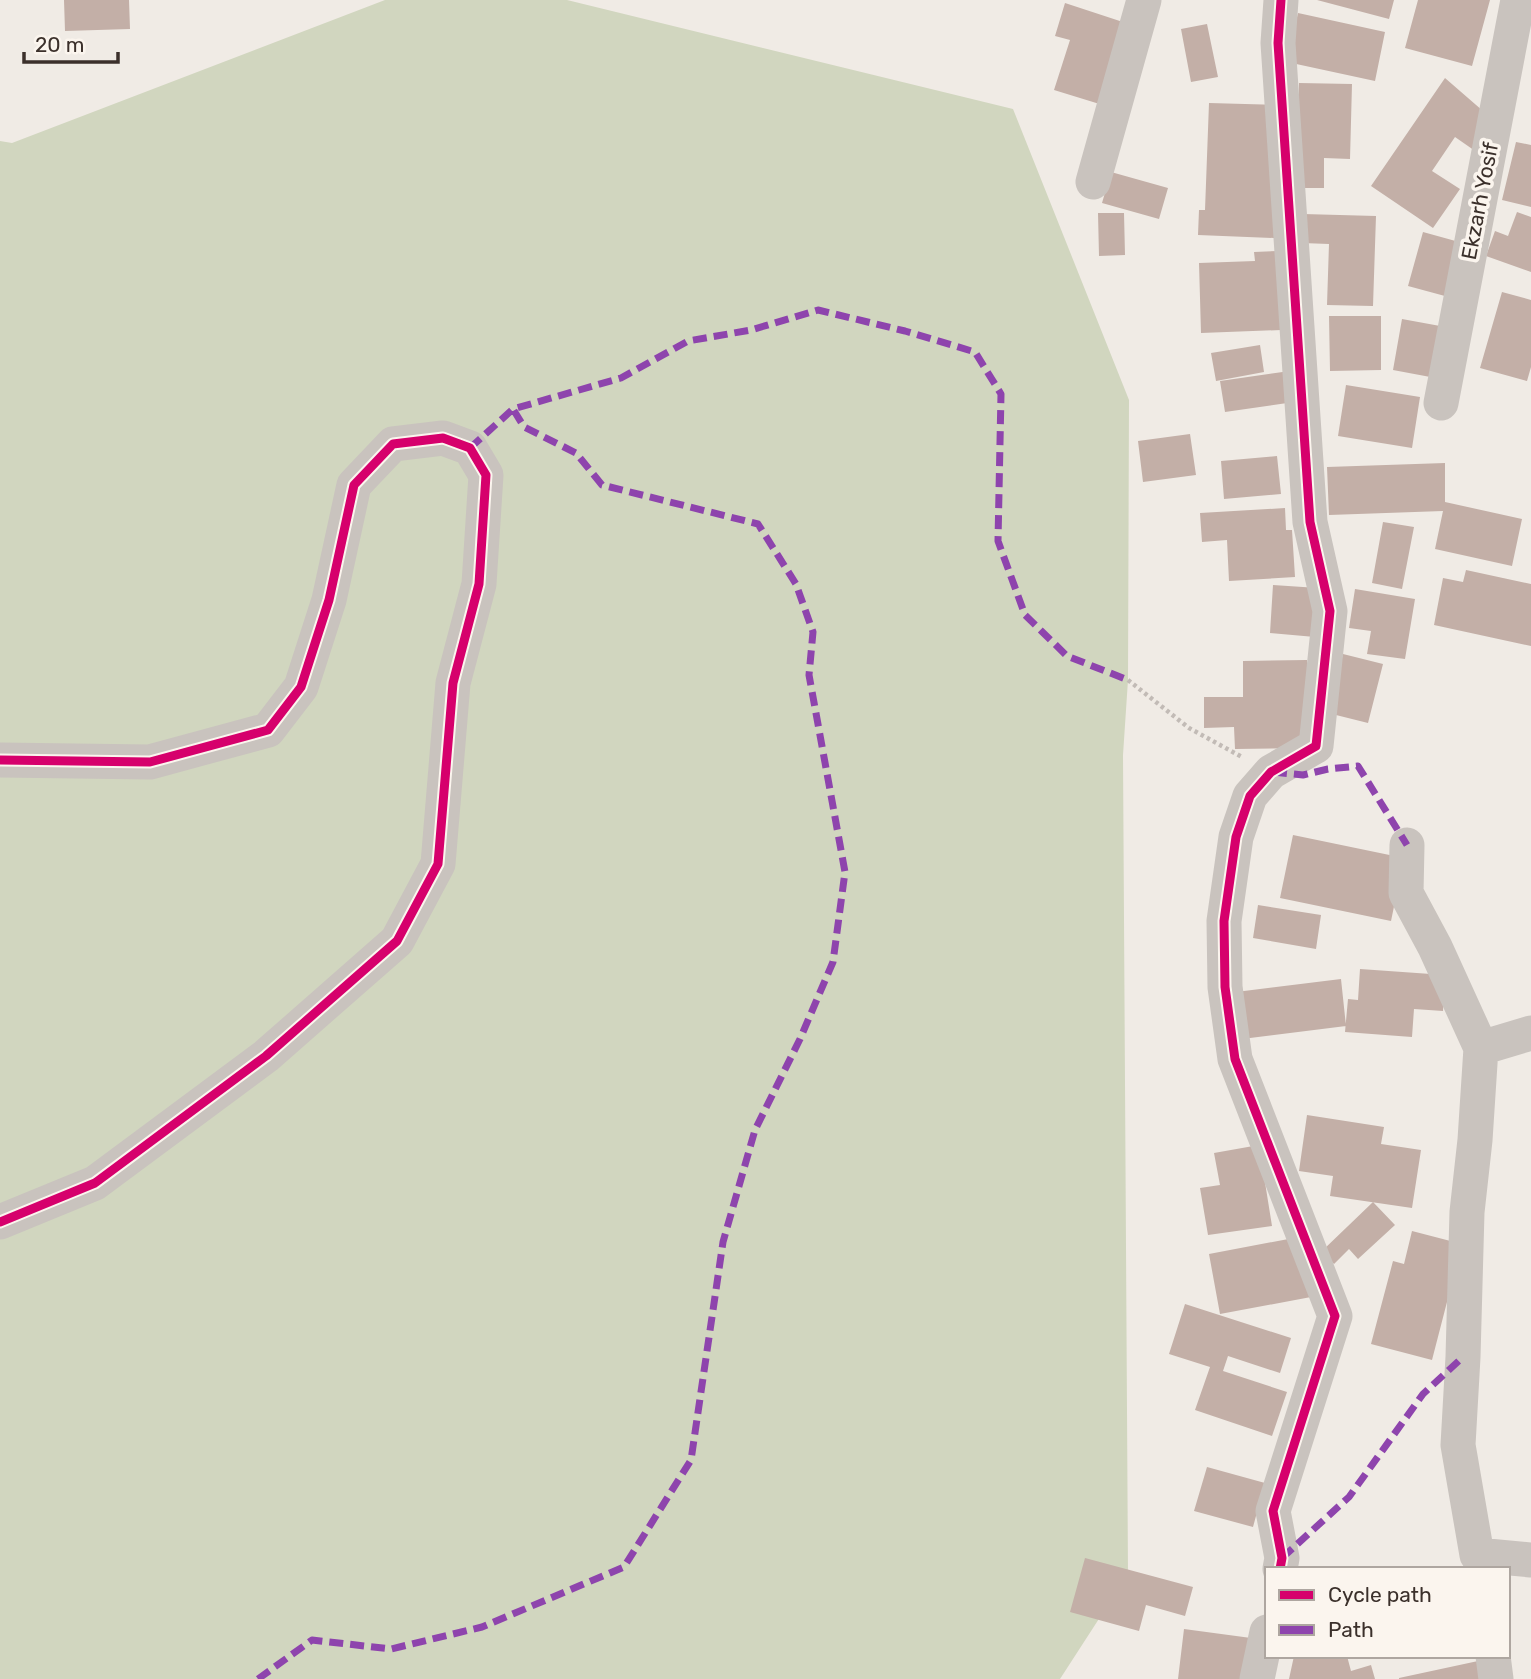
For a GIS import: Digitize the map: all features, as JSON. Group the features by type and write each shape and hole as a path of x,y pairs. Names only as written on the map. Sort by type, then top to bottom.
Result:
{"street":[{"path":"1093,182 1144,0"},
{"path":"1280,1567 1282,1558 1273,1511 1335,1316 1235,1059 1225,986 1224,921 1236,837 1250,796 1271,772 1316,746 1330,611 1310,522 1278,43 1281,0"},
{"name":"Ekzarh Yosif","path":"1441,403 1518,0"},
{"path":"0,760 150,762 268,730 301,687 329,600 354,485 393,444 443,438 470,448 486,475 479,584 453,683 438,863 397,941 266,1056 95,1183 0,1222"},
{"path":"1407,845 1406,892 1435,947 1507,1040 1475,1140 1467,1212 1458,1445 1478,1562 1522,1558"},
{"path":"1257,1679 1265,1641"},
{"path":"1493,1658 1496,1679"}],"path":[{"path":"1128,680 1189,728 1271,772"}],"green space":[{"path":"385,0 567,0 1013,109 1129,400 1128,680 1123,755 1128,1574 1060,1679 0,1679 0,141 12,143"}],"building":[{"path":"64,0 129,0 130,29 65,31"},
{"path":"1317,0 1394,0 1389,19"},
{"path":"1418,0 1490,0 1472,66 1405,48"},
{"path":"1065,3 1132,25 1106,106 1054,90 1070,40 1055,36"},
{"path":"1298,13 1385,32 1375,81 1287,62"},
{"path":"1207,24 1218,77 1191,82 1181,29"},
{"path":"1445,78 1483,111 1478,153 1455,137 1432,171 1460,189 1433,228 1371,186"},
{"path":"1299,83 1352,84 1350,159 1324,158 1324,188 1297,188"},
{"path":"1209,103 1279,105 1274,238 1198,235 1199,210 1205,210"},
{"path":"1516,142 1531,145 1531,207 1502,200"},
{"path":"1111,172 1168,188 1159,219 1102,203"},
{"path":"1517,212 1531,217 1531,272 1486,256 1495,231 1508,236"},
{"path":"1098,213 1124,213 1125,255 1099,256"},
{"path":"1303,214 1376,216 1373,306 1327,305 1329,244 1302,243"},
{"path":"1423,232 1470,245 1456,299 1408,286"},
{"path":"1278,251 1281,330 1201,333 1199,263 1255,261 1254,252"},
{"path":"1502,292 1531,300 1531,367 1527,381 1480,368"},
{"path":"1329,316 1381,316 1381,370 1330,371"},
{"path":"1402,319 1451,328 1441,379 1393,370"},
{"path":"1260,345 1264,372 1216,381 1211,353"},
{"path":"1297,370 1301,401 1225,412 1220,381"},
{"path":"1346,385 1420,397 1412,448 1338,436"},
{"path":"1190,434 1196,475 1143,482 1138,441"},
{"path":"1277,456 1281,494 1224,499 1221,461"},
{"path":"1445,463 1445,502 1522,519 1512,566 1435,549 1443,511 1329,515 1327,467"},
{"path":"1285,508 1286,530 1292,530 1295,577 1229,581 1227,540 1202,542 1200,513"},
{"path":"1383,522 1414,527 1402,589 1372,583"},
{"path":"1466,570 1531,584 1531,646 1434,625 1443,578 1463,582"},
{"path":"1273,585 1318,588 1315,637 1270,633"},
{"path":"1355,589 1415,599 1405,659 1367,654 1371,631 1349,628"},
{"path":"1343,654 1383,664 1368,723 1328,713"},
{"path":"1307,660 1308,748 1235,749 1234,727 1204,728 1204,697 1243,697 1243,661"},
{"path":"1293,835 1404,858 1391,921 1280,898"},
{"path":"1258,905 1321,915 1316,949 1253,938"},
{"path":"1360,969 1445,975 1443,1011 1414,1009 1412,1037 1345,1032 1348,999 1358,1000"},
{"path":"1341,979 1346,1026 1242,1039 1236,992"},
{"path":"1307,1115 1384,1127 1381,1144 1421,1150 1412,1208 1330,1196 1333,1176 1299,1171"},
{"path":"1259,1145 1272,1226 1208,1235 1200,1188 1220,1185 1214,1153"},
{"path":"1373,1202 1395,1225 1358,1259 1349,1249 1334,1264 1322,1251"},
{"path":"1412,1231 1462,1244 1432,1360 1371,1344 1393,1261 1404,1264"},
{"path":"1299,1237 1311,1297 1220,1314 1209,1254"},
{"path":"1185,1304 1291,1338 1280,1373 1228,1356 1223,1371 1287,1392 1272,1436 1195,1410 1210,1367 1169,1354"},
{"path":"1207,1467 1265,1483 1253,1527 1194,1511"},
{"path":"1085,1558 1193,1587 1185,1616 1146,1605 1139,1631 1070,1612"},
{"path":"1184,1629 1251,1638 1247,1679 1178,1679"},
{"path":"1294,1658 1348,1658 1351,1671 1371,1665 1375,1679 1289,1679"},
{"path":"1492,1658 1495,1679 1399,1679 1399,1678"}],"marked path":[{"path":"470,448 513,409 621,378 688,341 751,330 818,310 905,331 975,352 1001,394 998,541 1025,615 1067,656 1128,680"},
{"path":"258,1679 312,1640 391,1649 482,1627 624,1567 691,1460 723,1242 755,1130 800,1039 833,962 845,872 809,675 813,632 796,584 758,524 602,485 576,453 524,427 513,409"},
{"path":"1273,772 1303,775 1358,766 1407,845"},
{"path":"1282,1558 1349,1497 1423,1394 1463,1357"}],"cycle path":[{"path":"1280,1567 1282,1558 1273,1511 1335,1316 1235,1059 1225,987 1224,921 1236,837 1250,796 1271,772 1316,746 1330,611 1310,522 1278,43 1281,0"},
{"path":"0,760 150,762 268,730 301,687 329,600 354,485 393,444 443,438 470,448 486,475 479,584 453,683 438,864 397,941 266,1056 95,1183 0,1222"}]}
